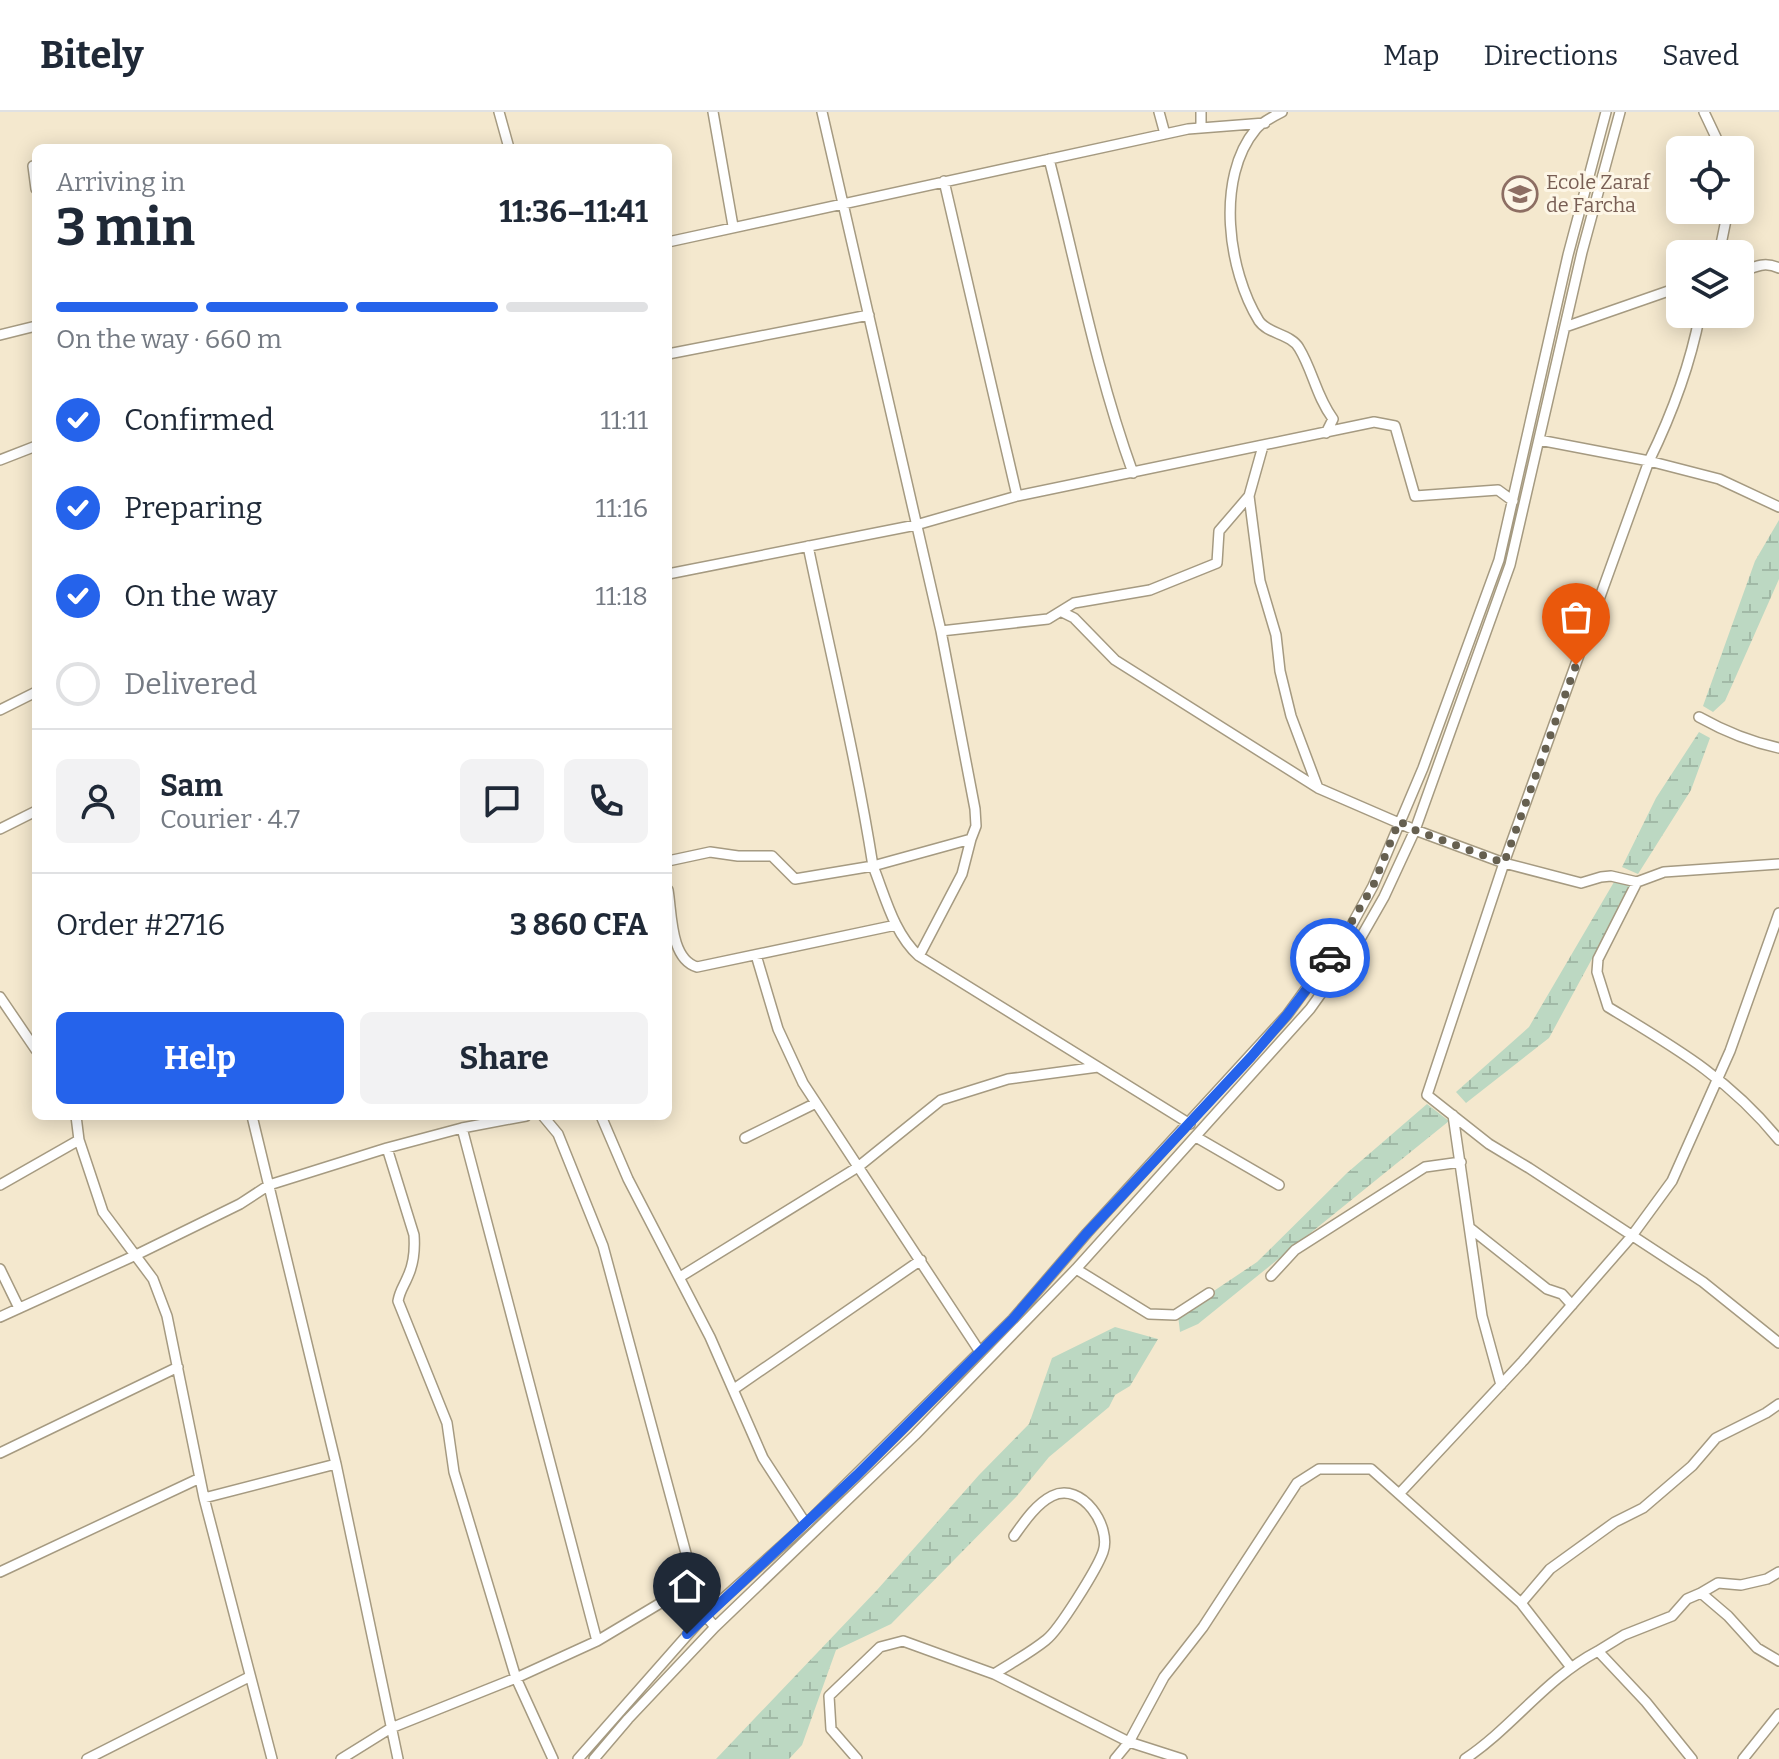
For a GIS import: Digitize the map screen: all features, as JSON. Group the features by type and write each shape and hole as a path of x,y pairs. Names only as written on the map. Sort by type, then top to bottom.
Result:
{"street":[{"path":"499,112 508,144"},
{"path":"713,112 733,226"},
{"path":"822,112 941,631 975,809 976,826 962,874 919,956"},
{"path":"1159,112 1165,134"},
{"path":"1201,112 1201,128"},
{"path":"1282,112 1257,128 1239,159 1229,210 1237,267 1246,296 1261,325 1297,344 1320,402 1333,419 1326,433"},
{"path":"578,1759 705,1615 806,1524 1013,1319 1087,1233 1278,1025 1349,930 1373,886 1423,768 1499,560 1588,172 1606,112"},
{"path":"594,1759 715,1627 915,1435 1076,1269 1275,1050 1335,977 1384,897 1415,830 1510,565 1601,176 1619,115 1629,112"},
{"path":"1704,112 1715,136"},
{"path":"672,241 1165,134 1265,123"},
{"path":"1049,159 1090,330 1117,430 1133,473"},
{"path":"1588,172 1601,176"},
{"path":"944,181 1017,496"},
{"path":"1754,267 1762,264 1779,268"},
{"path":"1565,327 1666,292"},
{"path":"672,353 869,315"},
{"path":"0,335 32,327"},
{"path":"1697,328 1672,414 1649,461 1504,863 1427,1095 1510,1158 1703,1282 1779,1343"},
{"path":"672,573 916,525 1017,496 1374,422 1395,426 1415,496 1498,490 1513,501"},
{"path":"1539,440 1649,461 1719,479 1779,507"},
{"path":"1263,446 1249,496 1260,581 1276,635 1280,671 1291,716 1318,788"},
{"path":"0,460 32,448"},
{"path":"941,631 1048,619 1074,603 1150,590 1217,563 1219,531 1249,496"},
{"path":"808,546 858,771 873,866 896,925 911,949 1190,1124"},
{"path":"1062,612 1074,618 1115,660 1318,788 1415,830 1504,863 1577,883 1611,876 1637,882 1664,872 1779,864"},
{"path":"0,710 32,694"},
{"path":"1699,717 1733,733 1779,748"},
{"path":"0,829 32,813"},
{"path":"672,860 710,852 772,856 795,879 873,866 971,839"},
{"path":"1637,882 1598,959 1597,972 1608,1007 1692,1058 1718,1078 1758,1114 1779,1140"},
{"path":"1399,1494 1572,1305 1631,1237 1672,1181 1718,1078 1779,913"},
{"path":"672,919 679,951 691,966 704,967 896,925"},
{"path":"756,955 778,1029 803,1083 980,1352"},
{"path":"0,997 32,1044"},
{"path":"680,1277 858,1167 941,1100 1008,1079 1098,1067"},
{"path":"745,1138 816,1103"},
{"path":"1453,1115 1482,1316 1501,1385"},
{"path":"76,1120 79,1140 103,1212 153,1279 167,1316 204,1498 272,1759"},
{"path":"253,1120 336,1464 398,1759"},
{"path":"0,1317 240,1204 269,1185 387,1148 505,1120"},
{"path":"546,1120 558,1134 603,1246 694,1583 705,1615 715,1627"},
{"path":"603,1120 628,1179 734,1389 763,1458 806,1524"},
{"path":"462,1128 597,1641"},
{"path":"1196,1137 1279,1185"},
{"path":"0,1185 79,1140"},
{"path":"387,1148 414,1235 415,1249 398,1301 447,1423 454,1472 516,1678 553,1759"},
{"path":"1271,1276 1295,1250 1425,1167 1461,1162"},
{"path":"1470,1228 1547,1289 1562,1294 1572,1305"},
{"path":"734,1389 921,1260"},
{"path":"0,1269 19,1308"},
{"path":"1076,1269 1149,1314 1175,1315 1209,1293"},
{"path":"0,1453 178,1367"},
{"path":"1521,1603 1550,1569 1595,1534 1643,1508 1692,1466 1716,1438 1779,1404"},
{"path":"204,1498 336,1464"},
{"path":"1115,1759 1129,1742 1164,1677 1203,1627 1297,1483 1319,1469 1371,1469 1521,1603 1570,1666"},
{"path":"0,1572 200,1478"},
{"path":"994,1674 1052,1635 1104,1551 1100,1520 1083,1498 1074,1495 1052,1496 1028,1516 1014,1536"},
{"path":"1465,1759 1505,1728 1536,1695 1570,1666 1624,1635 1672,1616 1687,1599 1718,1583 1741,1585 1767,1579 1779,1572"},
{"path":"341,1759 391,1728 516,1678 597,1641 694,1583"},
{"path":"1701,1593 1728,1616 1757,1648 1779,1661"},
{"path":"857,1759 831,1729 829,1696 880,1647 903,1641 994,1674 1129,1742 1182,1759"},
{"path":"1598,1651 1646,1702 1692,1759"},
{"path":"87,1759 249,1677"},
{"path":"1743,1759 1779,1714"}],"green space":[{"path":"1779,520 1779,579 1725,701 1713,712 1703,706 1755,561"},
{"path":"1699,732 1710,738 1691,790 1638,874 1622,867 1656,798"},
{"path":"1614,882 1632,885 1549,1038 1466,1103 1456,1092 1529,1027"},
{"path":"1427,1104 1449,1121 1198,1324 1180,1332 1178,1315 1257,1262 1347,1173"},
{"path":"1115,1327 1158,1339 1130,1386 1115,1395 1109,1407 1049,1457 1017,1496 891,1624 836,1650 802,1745 789,1759 716,1759 1029,1424 1052,1358"}],"way so far":[{"path":"1330,958 1373,886 1399,821 1415,830 1504,863 1576,665"}],"place":[{"name":"Ecole Zaraf de Farcha","path":"1520,194"}],"route":[{"path":"687,1634 857,1475 1013,1319 1087,1233 1251,1057 1330,958"}]}
